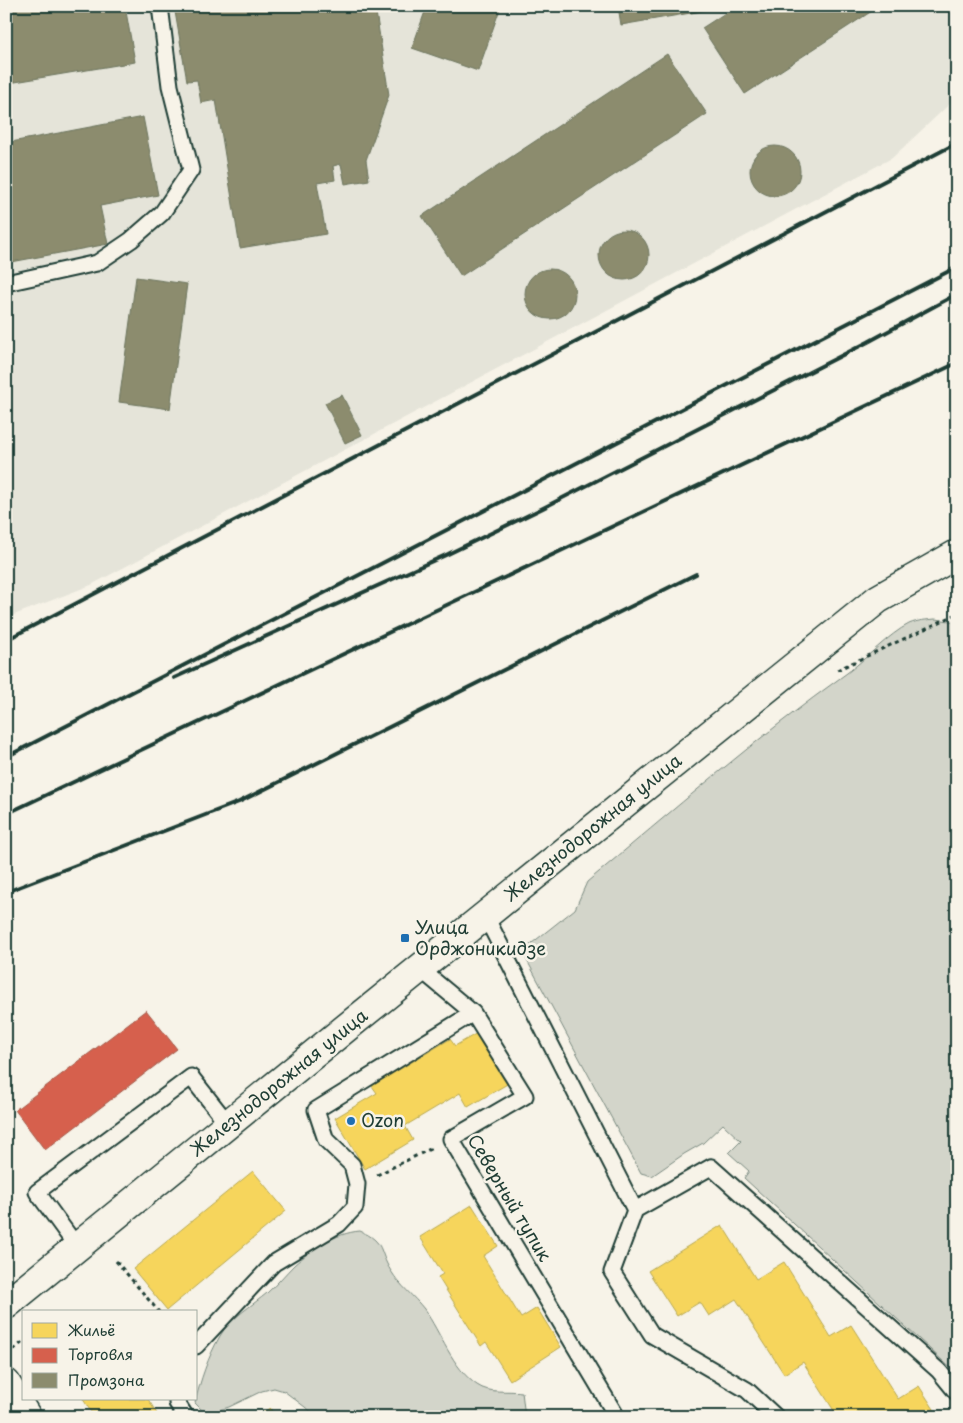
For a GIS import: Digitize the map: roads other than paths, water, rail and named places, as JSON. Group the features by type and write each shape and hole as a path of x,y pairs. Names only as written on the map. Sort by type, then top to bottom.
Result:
{"street":[{"name":"Железнодорожная улица","path":"6,1305 485,915 878,599 957,554"},
{"path":"6,1383 27,1417"}],"lane":[{"path":"6,283 98,263 131,240 162,214 192,170 170,86 160,6"},
{"path":"485,915 634,1210"},
{"name":"Северный тупик","path":"420,968 473,1013 525,1096 451,1139 617,1417"},
{"path":"198,1344 274,1263 339,1224 354,1207 357,1184 352,1165 326,1140 316,1110 473,1013"},
{"path":"77,1247 37,1192 191,1077 228,1124"},
{"path":"776,1417 747,1390 652,1336 612,1272 634,1210 712,1167 939,1371 957,1393"},
{"path":"178,1400 177,1403 186,1417"}],"railway":[{"path":"6,640 957,143"},
{"path":"6,757 957,267"},
{"path":"174,678 448,554 543,508 868,342 957,294"},
{"path":"6,814 957,363"},
{"path":"6,892 239,802 696,574"}],"place":[{"name":"Улица Орджоникидзе","path":"405,938"},
{"name":"Ozon","path":"351,1121"}]}
